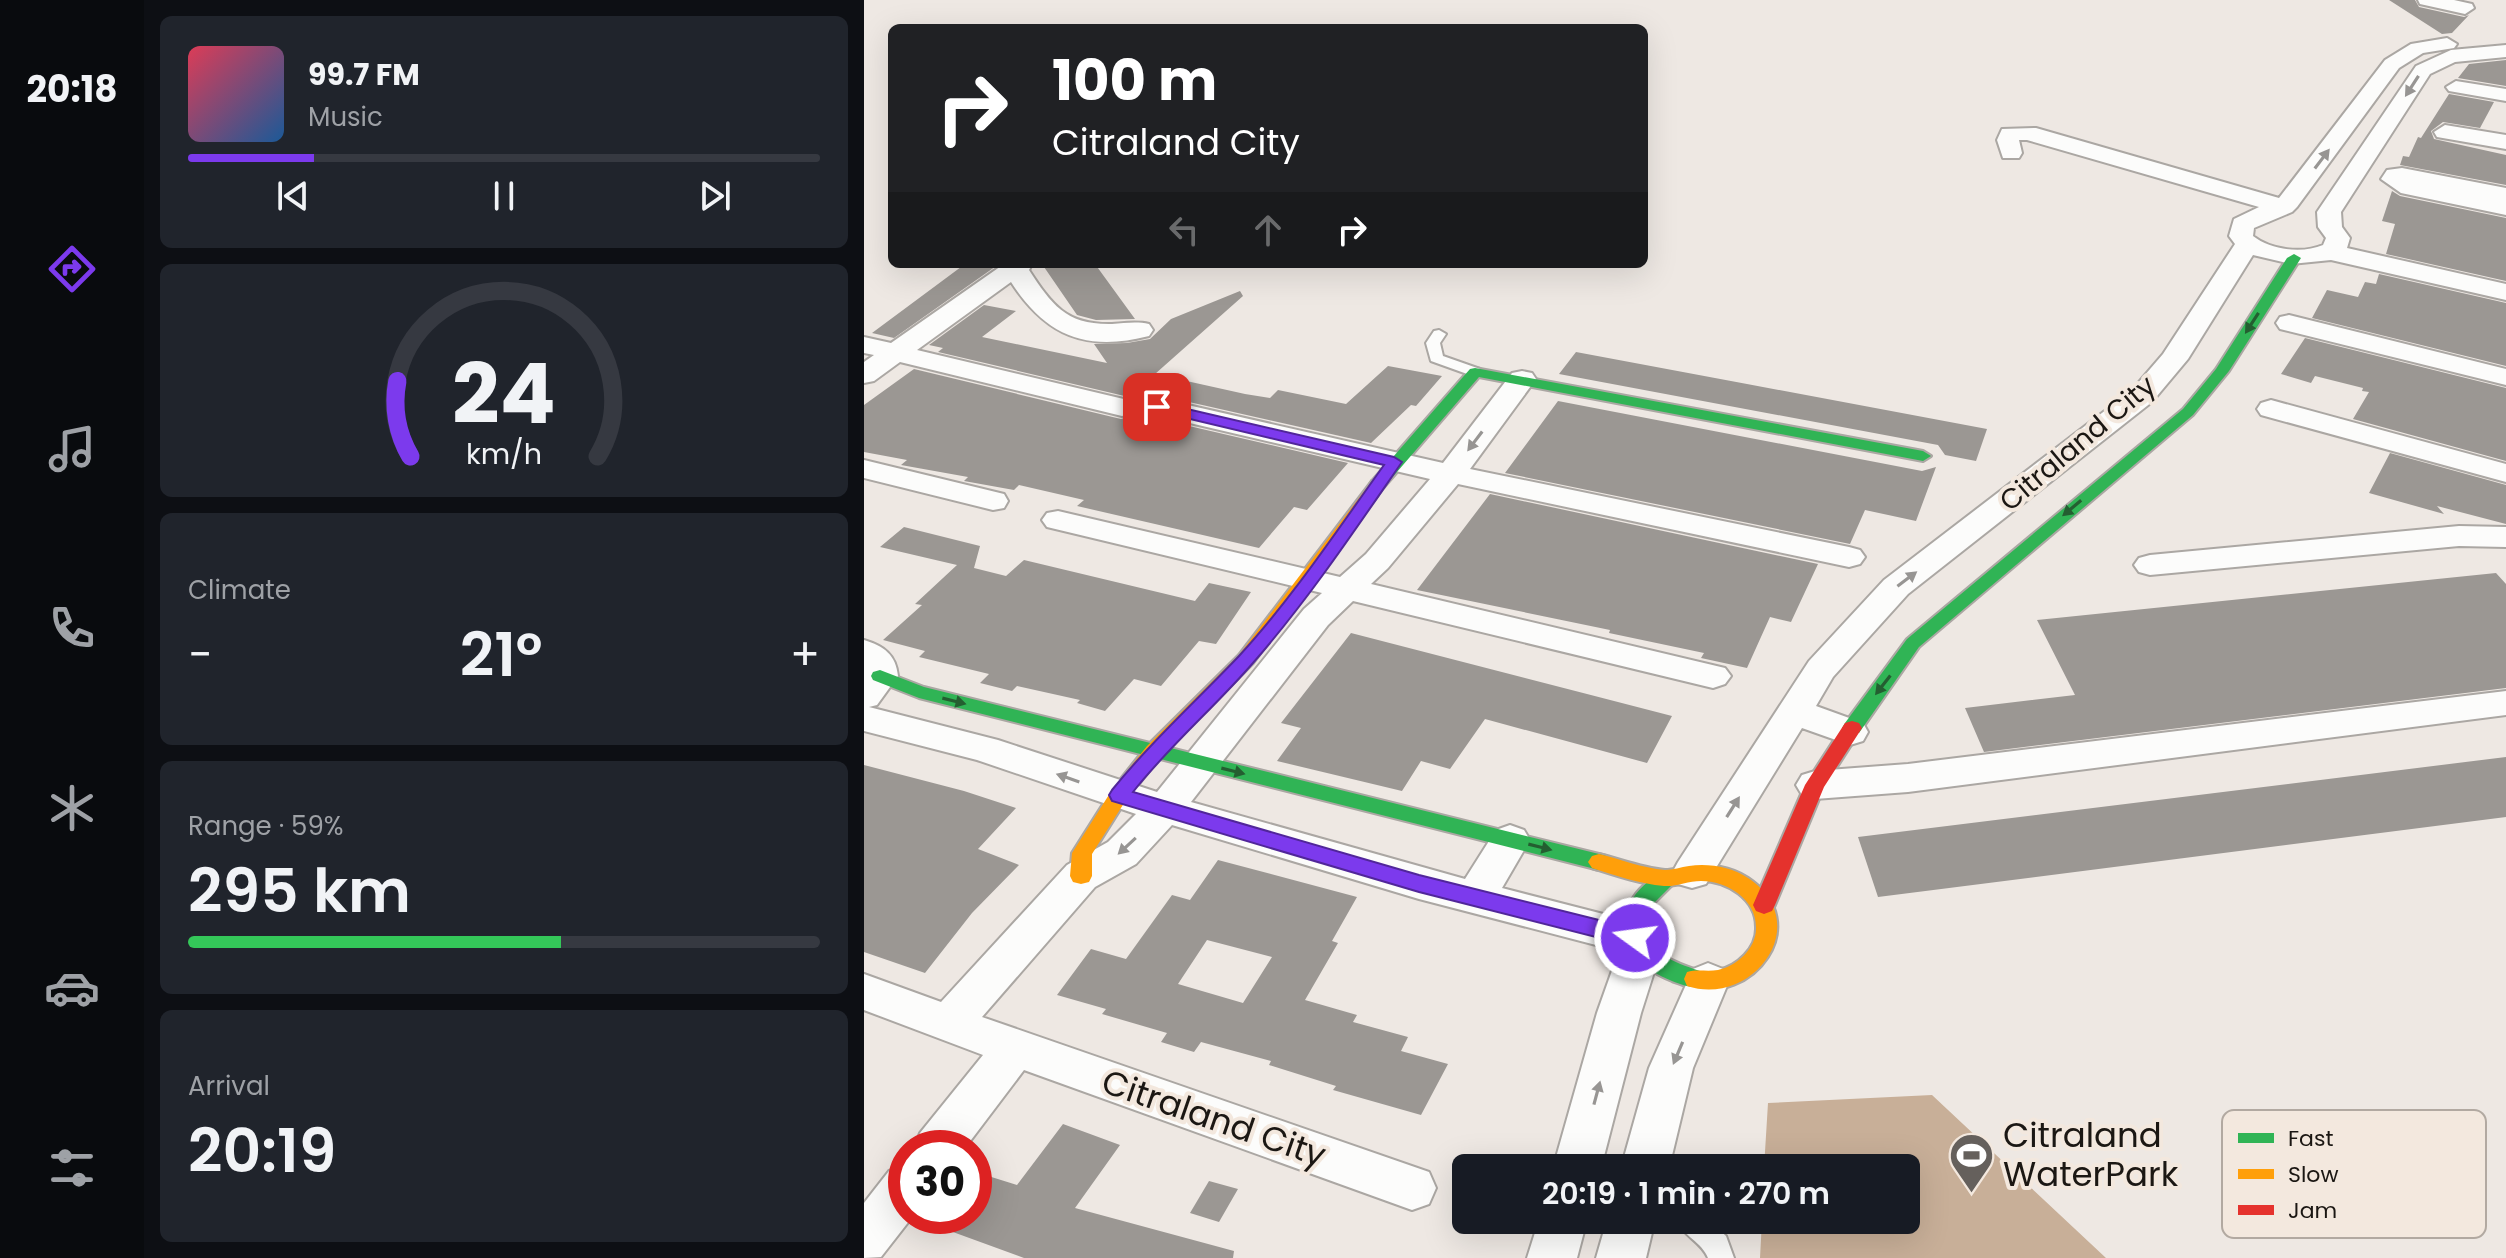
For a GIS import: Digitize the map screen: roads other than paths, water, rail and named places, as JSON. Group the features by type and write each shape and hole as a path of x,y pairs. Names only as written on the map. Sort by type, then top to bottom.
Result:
{"street":[{"path":"2427,0 2465,8"},
{"name":"Citraland City","path":"1581,1154 1637,944 1633,921 1639,904 1650,889 1679,876 1843,641 1896,587 2142,396 2174,359 2247,244 2241,236 2242,224 2276,210 2392,64 2418,48 2506,39"},
{"path":"2333,239 2329,212 2423,70 2451,56 2506,51"},
{"path":"2456,87 2506,95"},
{"path":"2445,132 2506,142"},
{"path":"2011,153 2010,134 2028,133 2305,218 2333,239 2506,292"},
{"path":"2506,195 2402,175 2395,175 2392,179 2409,188 2506,208"},
{"path":"2247,244 2294,258 2310,258 2333,239"},
{"path":"2333,239 2506,276"},
{"name":"Citraland City","path":"1708,981 1726,978 1756,960 1770,934 1764,905 1815,785 1913,643 2188,412 2222,371 2294,258"},
{"path":"864,375 1015,268"},
{"path":"1019,268 1038,306 1067,329 1093,334 1140,330"},
{"path":"2289,323 2506,377"},
{"path":"864,345 1122,407"},
{"path":"1081,876 1082,853 1119,795 1154,751 1246,659 1310,578 1394,462 1475,372 1923,456"},
{"path":"949,1024 1081,876 1122,853 1166,807 1306,629 1346,587 1377,561 1452,472 1522,379"},
{"path":"1157,407 1394,462 1849,557"},
{"path":"2271,409 2506,473"},
{"path":"864,469 993,501"},
{"path":"1058,520 1713,676"},
{"path":"2150,565 2459,536 2506,537"},
{"path":"869,674 919,692 1510,840 1679,876 1714,873 1752,890 1764,905"},
{"path":"1815,785 1908,778 2506,703"},
{"path":"1794,711 1850,732"},
{"path":"864,718 985,749 1119,795 1637,944 1648,961 1675,977 1708,981 1671,1068 1649,1154"},
{"path":"1475,898 1510,840"},
{"name":"Citraland City","path":"864,992 1412,1188"},
{"path":"951,1130 1015,1048"},
{"path":"864,1241 888,1210"},
{"path":"1552,1258 1559,1234"},
{"path":"1621,1258 1627,1234"}],"lane":[{"path":"1439,334 1433,343 1436,358 1475,372"},
{"path":"1705,1234 1717,1245 1721,1258"}],"place":[{"name":"Citraland WaterPark","path":"1972,1194"}]}
